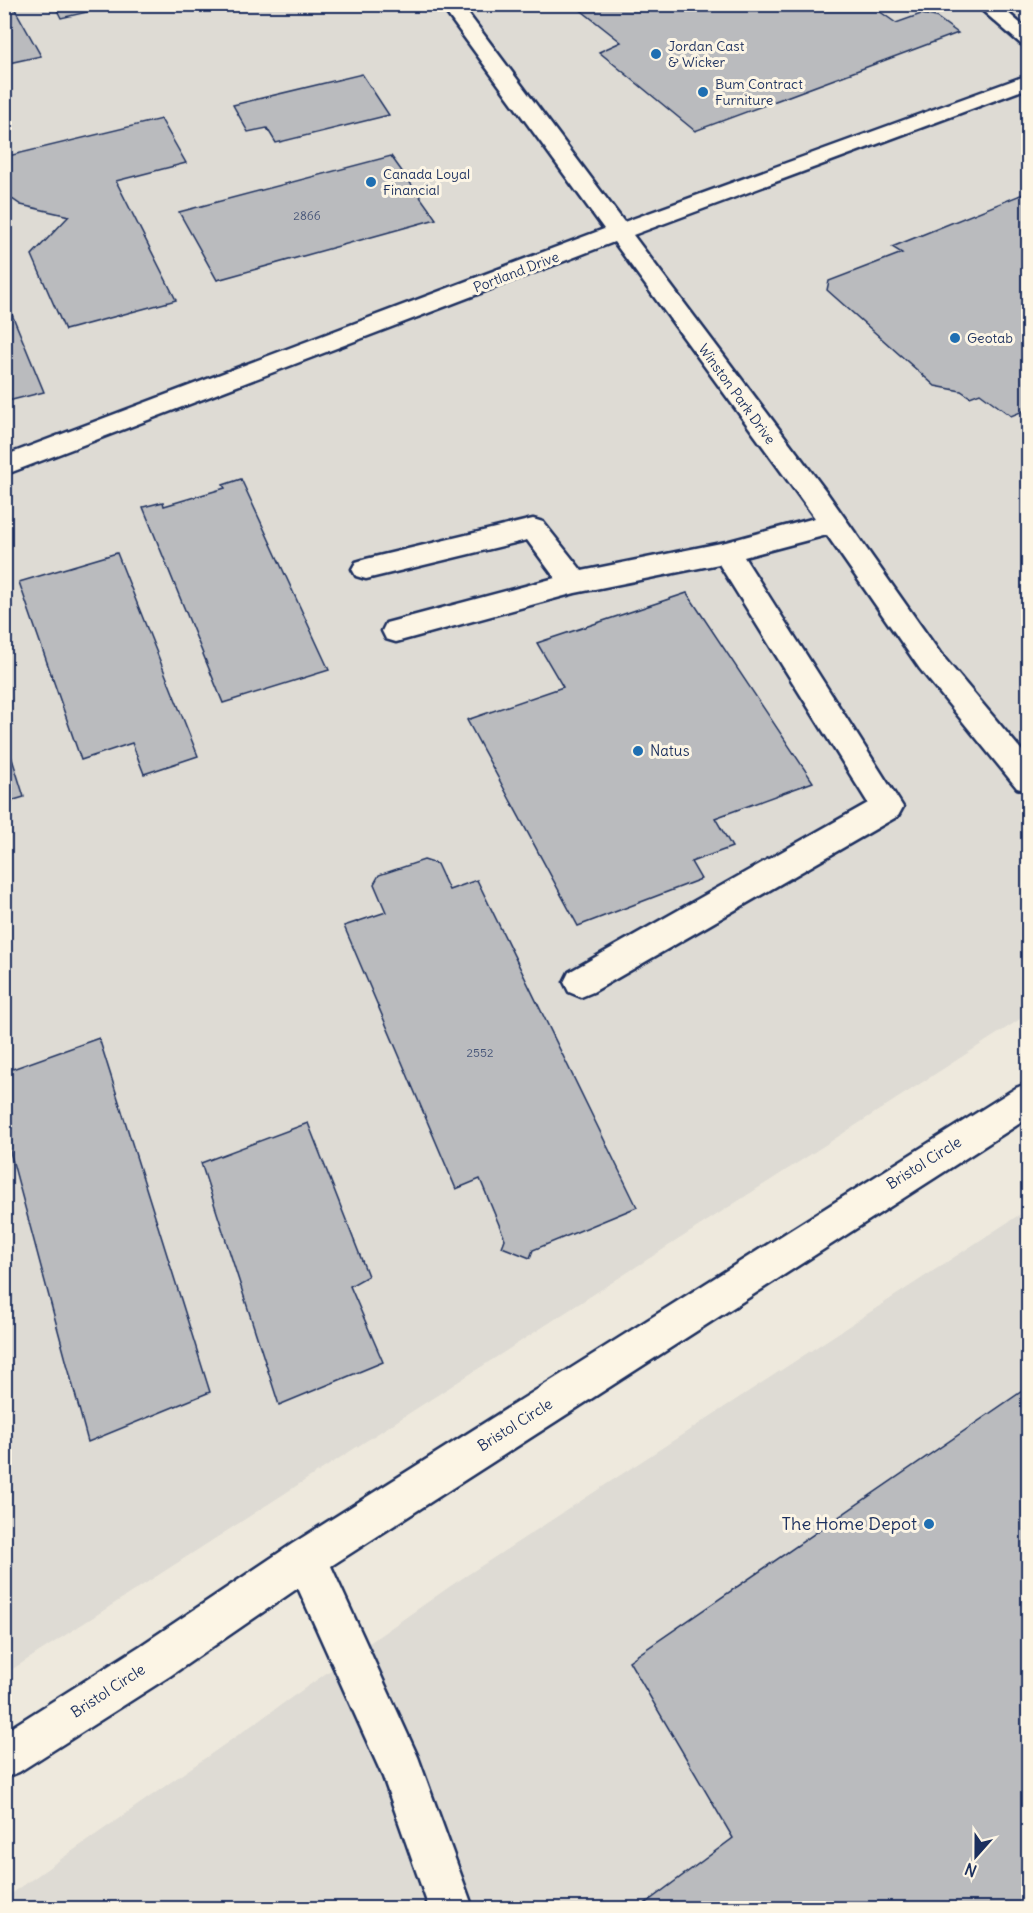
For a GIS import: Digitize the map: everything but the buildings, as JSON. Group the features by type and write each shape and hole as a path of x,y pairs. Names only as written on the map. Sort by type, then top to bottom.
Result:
{"street":[{"name":"Winston Park Drive","path":"450,4 833,523 930,660 1029,779"},
{"path":"985,4 1029,40"},
{"name":"Portland Drive","path":"4,466 619,232 1029,81"},
{"path":"396,632 575,583 726,552 833,523"},
{"path":"366,569 533,529 575,583"},
{"path":"581,982 887,807 726,552"},
{"name":"Bristol Circle","path":"4,1757 155,1660 306,1558 1029,1099"},
{"path":"306,1558 403,1772 450,1908"}],"shaded area":[{"path":"5,5 1028,5 1028,1014 5,1674"},
{"path":"1028,1209 1028,1908 5,1908 4,1899 452,1585"}],"place":[{"name":"Jordan Cast & Wicker","path":"656,54"},
{"name":"Bum Contract Furniture","path":"703,92"},
{"name":"Canada Loyal Financial","path":"371,182"},
{"name":"Geotab","path":"955,338"},
{"name":"Natus","path":"638,751"},
{"name":"The Home Depot","path":"929,1524"}]}
